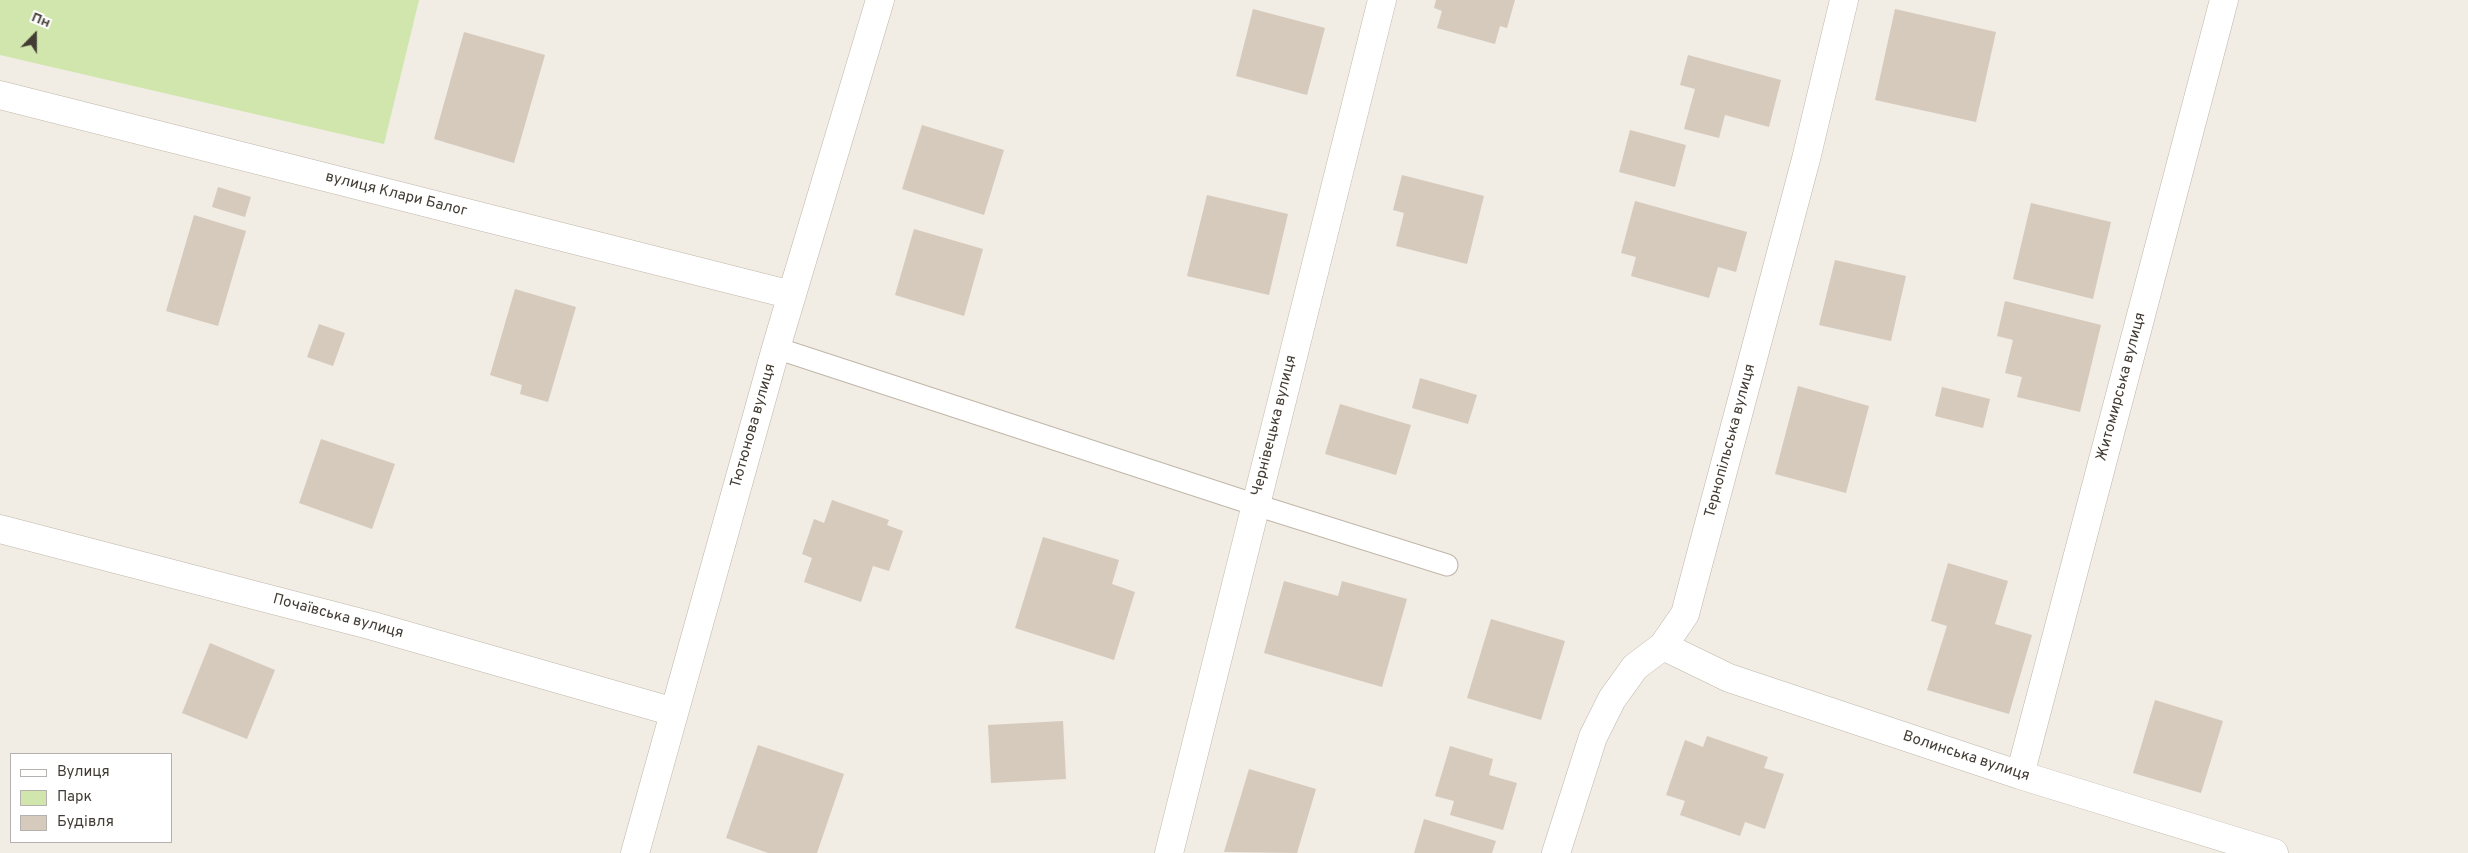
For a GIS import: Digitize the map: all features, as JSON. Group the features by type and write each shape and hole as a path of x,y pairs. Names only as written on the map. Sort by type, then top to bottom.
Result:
{"street":[{"name":"Тютюнова вулиця","path":"635,853 776,348 880,0"},
{"name":"Чернівецька вулиця","path":"1169,853 1382,0"},
{"name":"Тернопільська вулиця","path":"1556,853 1593,737 1612,699 1635,667 1663,646 1685,614 1806,159 1844,0"},
{"name":"Житомирська вулиця","path":"2020,775 2224,0"},
{"name":"вулиця Клари Балог","path":"0,94 792,294"},
{"name":"Почаївська вулиця","path":"0,528 373,626 674,712"},
{"name":"Волинська вулиця","path":"1663,646 1729,678 2020,775 2274,853"}],"lane":[{"path":"776,348 1256,505 1447,565"}],"green space":[{"path":"0,0 419,0 384,144 0,55"}],"building":[{"path":"1436,0 1515,0 1507,28 1500,26 1495,44 1437,28 1442,11 1434,8"},
{"path":"1253,9 1325,28 1307,95 1236,76"},
{"path":"1895,9 1996,32 1976,122 1875,100"},
{"path":"464,32 545,55 514,163 434,139"},
{"path":"1688,55 1781,80 1769,127 1725,115 1719,138 1684,129 1695,89 1680,85"},
{"path":"922,125 1004,150 984,215 902,189"},
{"path":"1630,130 1686,145 1675,187 1619,172"},
{"path":"1402,175 1484,196 1467,264 1396,246 1404,213 1393,210"},
{"path":"218,187 251,197 245,217 212,207"},
{"path":"1207,195 1288,214 1269,295 1187,276"},
{"path":"1635,201 1747,232 1736,272 1718,267 1709,298 1631,276 1636,257 1621,253"},
{"path":"2031,203 2111,222 2093,299 2013,279"},
{"path":"194,215 246,231 218,326 166,311"},
{"path":"914,229 983,249 964,316 895,295"},
{"path":"1835,260 1906,276 1891,341 1819,325"},
{"path":"515,289 576,307 548,402 520,394 522,385 490,375"},
{"path":"2005,301 2101,325 2080,412 2017,397 2022,377 2005,373 2013,340 1997,336"},
{"path":"319,324 345,333 333,366 307,357"},
{"path":"1420,378 1477,395 1468,424 1412,408"},
{"path":"1798,386 1869,406 1846,493 1775,474"},
{"path":"1942,387 1990,399 1983,428 1935,416"},
{"path":"1340,404 1411,425 1396,475 1325,454"},
{"path":"321,439 395,464 372,529 299,503"},
{"path":"832,500 889,520 887,525 903,531 889,571 873,566 861,602 804,582 812,558 802,554 814,519 824,523"},
{"path":"1043,537 1119,560 1112,584 1135,592 1114,660 1015,628"},
{"path":"1948,563 2008,581 1995,624 2032,635 2009,714 1927,690 1947,626 1931,621"},
{"path":"1284,581 1338,596 1342,581 1407,599 1382,687 1264,653"},
{"path":"1491,619 1565,641 1541,720 1467,698"},
{"path":"210,643 275,670 247,739 182,713"},
{"path":"2155,700 2223,721 2201,793 2133,773"},
{"path":"1063,721 1066,779 991,783 988,725"},
{"path":"1707,736 1768,757 1764,768 1784,774 1765,829 1745,822 1740,836 1680,815 1685,801 1666,795 1685,740 1703,747"},
{"path":"758,745 844,774 817,853 768,853 726,838"},
{"path":"1450,746 1493,759 1489,775 1517,783 1503,830 1450,815 1454,801 1435,796"},
{"path":"1249,769 1316,789 1297,853 1224,852"},
{"path":"1424,819 1496,841 1492,853 1414,853"}]}
